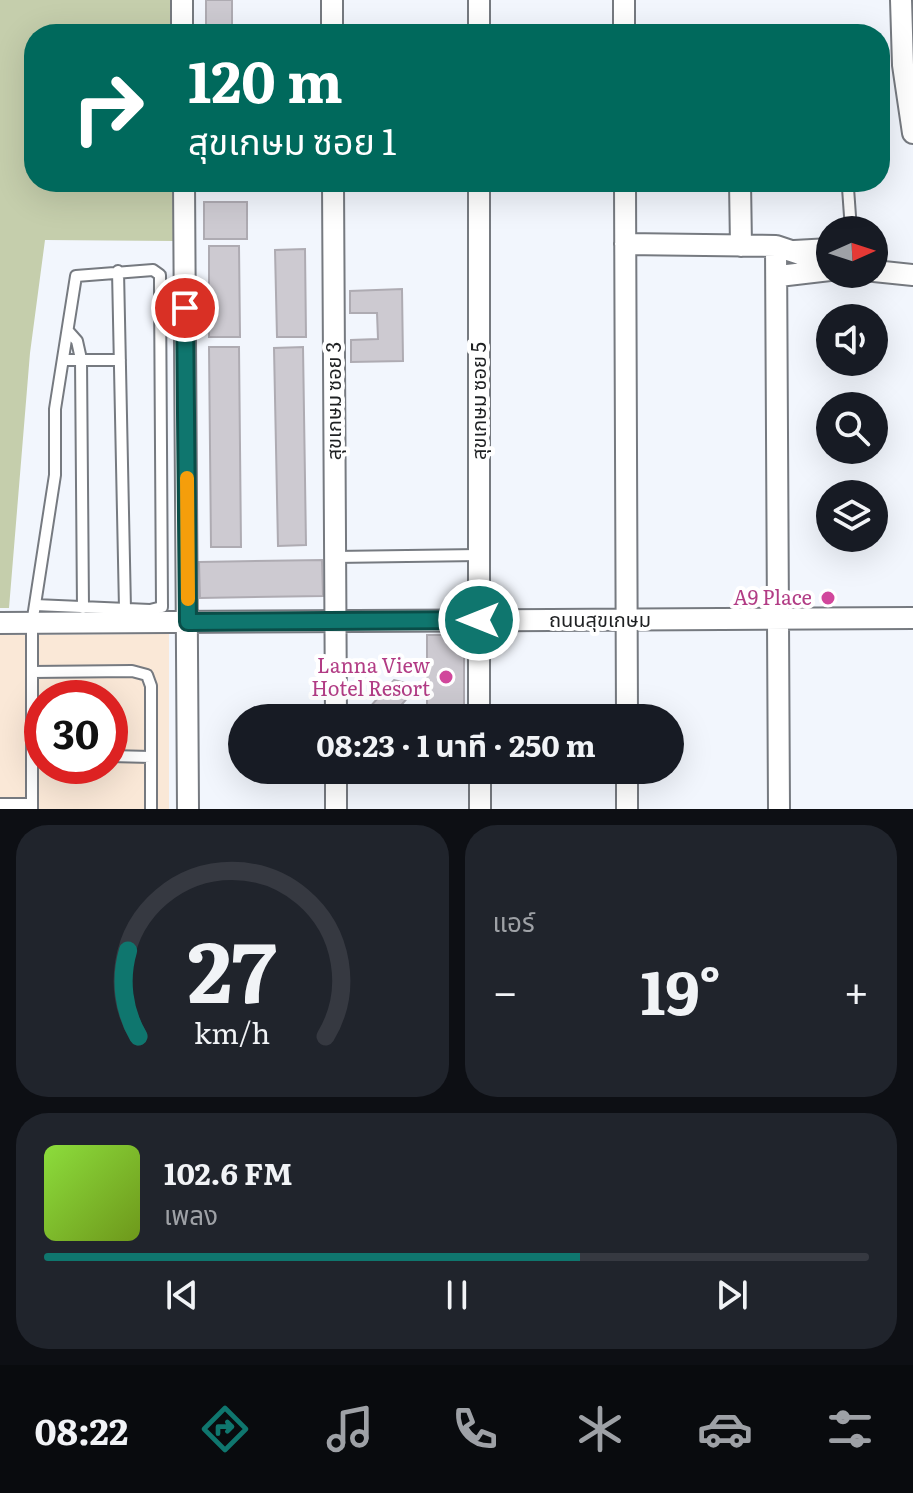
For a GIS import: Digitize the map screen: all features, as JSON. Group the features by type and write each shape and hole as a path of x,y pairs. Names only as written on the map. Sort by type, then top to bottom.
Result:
{"street":[{"path":"182,0 182,24"},
{"path":"332,0 332,24"},
{"path":"479,0 479,24"},
{"path":"624,0 624,24"},
{"path":"901,0 903,65 913,133"},
{"path":"184,192 188,809"},
{"name":"สุขเกษม ซอย 3","path":"333,192 336,704"},
{"name":"สุขเกษม ซอย 5","path":"479,192 471,525 479,555 479,704"},
{"path":"625,192 627,704"},
{"path":"740,192 741,246"},
{"path":"625,244 776,246 816,259"},
{"path":"776,246 779,276 779,809"},
{"path":"779,276 816,272"},
{"path":"888,272 913,275"},
{"name":"ถนนสุขเกษม","path":"0,623 34,614 188,622 913,618"},
{"path":"336,784 336,809"},
{"path":"480,784 480,809"},
{"path":"627,784 627,809"}],"lane":[{"path":"848,192 850,216"},
{"path":"776,246 816,245"},
{"path":"32,680 34,614 55,475 55,409 76,276 153,270 160,275 162,607 83,608 34,614"},
{"path":"118,271 125,609"},
{"path":"69,332 77,341 81,359 83,608"},
{"path":"64,360 120,360"},
{"path":"335,557 479,555"},
{"path":"32,672 132,671 147,675 151,686 151,809"},
{"path":"128,756 151,757"},
{"path":"0,804 32,807 34,784"}],"shaded area":[{"path":"169,634 169,809 0,809 0,635"}],"green space":[{"path":"0,0 171,0 172,24 24,24 24,192 174,192 175,241 45,240 30,353 9,608 0,608"}],"building":[{"path":"206,0 232,0 232,24 206,24"},
{"path":"204,202 247,202 247,239 204,239"},
{"path":"209,246 239,246 240,337 209,337"},
{"path":"305,249 306,337 277,337 275,250"},
{"path":"402,289 403,361 351,362 351,340 378,339 377,313 350,313 350,291"},
{"path":"209,347 239,347 241,547 211,547"},
{"path":"303,347 306,545 278,546 274,348"},
{"path":"322,560 323,596 200,598 199,562"},
{"name":"Lanna View Hotel Resort","path":"427,635 464,635 464,704 427,704"},
{"path":"394,680 406,683 410,695 402,704 373,704"}],"slow traffic":[{"path":"187,478 188,599"}],"place":[{"name":"A9 Place","path":"828,598"},
{"name":"Lanna View Hotel Resort","path":"446,677"}],"route":[{"path":"185,308 188,622 479,620"}]}
